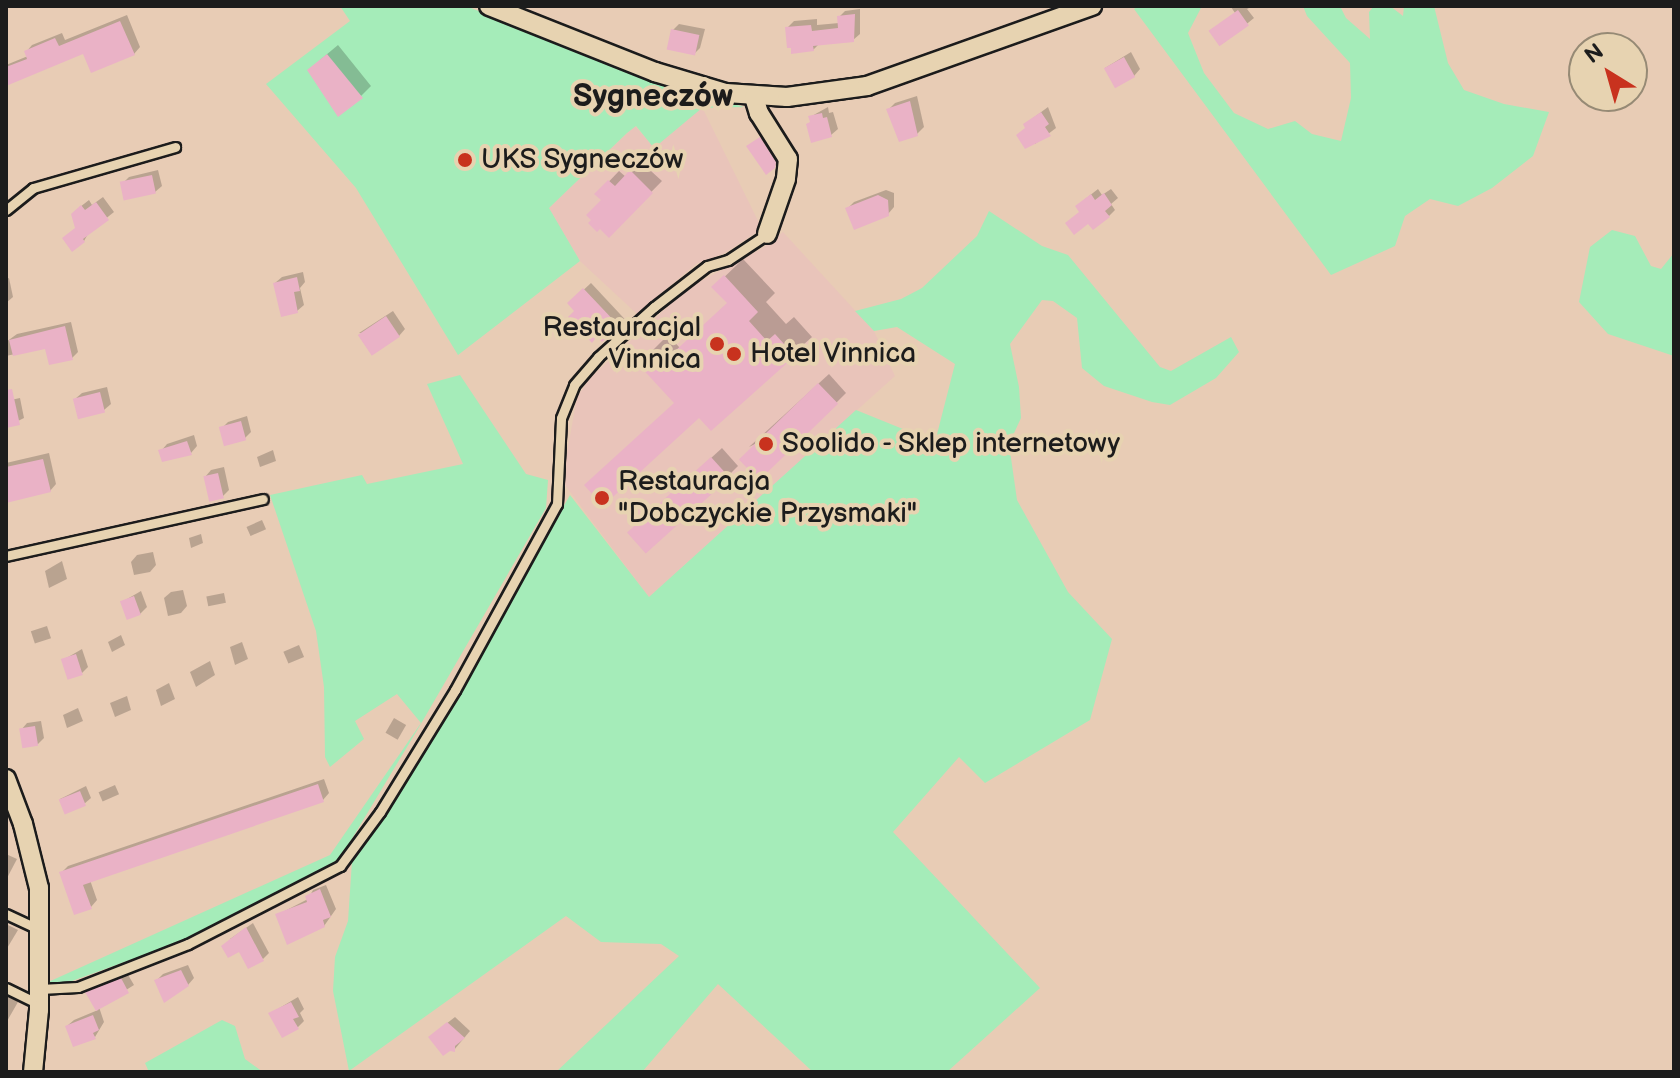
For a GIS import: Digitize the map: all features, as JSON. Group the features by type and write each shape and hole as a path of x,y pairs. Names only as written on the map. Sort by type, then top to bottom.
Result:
{"street":[{"path":"489,6 655,72 726,93 754,97 787,97 867,86 1092,6"},
{"path":"754,97 759,113 788,159 786,179 767,234"},
{"path":"6,779 23,824 39,888 40,997 33,1072"}],"lane":[{"path":"6,210 33,188 175,147"},
{"path":"6,988 40,997 78,987 188,944 340,866 380,812 455,690 557,504 561,418 574,385 598,357 654,307 707,266 728,260 767,234"},
{"path":"6,556 263,499"},
{"path":"6,914 38,929"}],"shaded area":[{"path":"702,107 762,229 723,254 696,264 637,314 580,261 549,208 635,126 654,147"},
{"path":"783,232 874,331 895,376 649,597 562,481 577,397 591,377 688,288 763,248"}],"green space":[{"name":"UKS Sygneczów","path":"340,6 466,6 649,79 744,107 702,108 654,148 636,126 627,133 549,208 580,261 458,355 356,188 266,84 350,21"},
{"path":"1139,6 1202,6 1188,33 1204,73 1234,113 1268,129 1295,121 1312,134 1341,141 1351,98 1350,63 1307,16 1303,6 1340,6 1346,18 1370,39 1369,12 1374,6 1390,6 1403,16 1404,6 1434,6 1448,63 1464,90 1504,104 1549,112 1533,156 1492,188 1458,206 1430,199 1405,216 1395,246 1331,275 1134,9"},
{"path":"989,211 1042,246 1068,255 1160,367 1171,371 1231,337 1239,352 1216,378 1170,405 1104,386 1082,368 1077,318 1053,301 1042,300 1010,344 1019,387 1021,418 1009,444 1017,500 1068,592 1112,639 1090,720 985,783 959,757 893,832 1040,988 947,1072 813,1072 718,984 642,1072 556,1072 679,956 661,944 601,942 566,916 349,1071 333,991 335,957 348,921 352,861 460,689 570,495 649,597 856,410 935,442 955,364 897,327 874,331 855,311 901,299 922,288 977,236"},
{"path":"1612,230 1635,236 1651,266 1661,269 1674,253 1674,356 1608,334 1579,302 1590,247"},
{"path":"460,375 526,474 548,480 546,508 422,722 338,862 183,941 58,986 46,983 330,855 421,723 397,694 355,721 364,739 330,767 325,757 324,687 316,631 270,495 362,475 367,484 463,464 427,384"},
{"path":"222,1020 235,1026 245,1059 263,1072 149,1072 145,1063"}],"building":[{"path":"1238,10 1249,26 1219,46 1209,31"},
{"path":"855,14 854,42 813,46 814,51 791,54 791,48 787,48 785,27 811,25 812,31 838,28 837,16"},
{"path":"120,21 135,55 91,73 83,54 6,86 6,67 27,59 24,51 55,38 59,46"},
{"path":"671,29 699,35 695,56 667,50"},
{"path":"327,54 363,98 338,117 307,70"},
{"path":"1124,57 1135,77 1115,88 1104,68"},
{"path":"910,101 918,136 899,142 886,109"},
{"path":"1041,112 1049,124 1045,127 1051,136 1025,149 1016,135 1025,128 1023,124"},
{"path":"822,113 823,118 827,117 832,137 811,143 806,124 810,122 808,116"},
{"path":"760,137 776,162 775,168 766,175 746,146"},
{"path":"630,170 653,193 609,238 588,223 591,220 586,215 601,200 594,194 608,180 615,186"},
{"path":"152,175 156,194 124,200 120,182"},
{"path":"1104,193 1112,205 1105,211 1110,217 1093,230 1088,224 1074,235 1065,223 1079,212 1075,206 1091,194 1095,200"},
{"path":"878,195 888,200 889,216 854,230 845,208"},
{"path":"96,202 109,220 83,239 85,242 72,252 62,238 75,228 71,214 81,205 85,210"},
{"path":"724,275 758,312 749,321 767,341 775,334 795,356 711,431 699,418 603,506 584,485 674,403 637,363 649,352 661,364 727,303 711,287"},
{"path":"297,277 300,291 294,292 298,313 281,317 273,283"},
{"path":"583,288 619,326 602,342 597,336 592,343 568,317 574,311 567,303"},
{"path":"386,316 400,337 372,356 358,335"},
{"path":"65,326 73,360 49,365 45,349 13,356 9,340"},
{"path":"818,383 838,404 759,480 739,459"},
{"path":"12,389 20,425 6,428 6,390"},
{"path":"100,392 105,412 78,419 73,399"},
{"path":"241,421 246,440 224,446 219,427"},
{"path":"187,441 192,455 162,462 158,450"},
{"path":"711,457 730,478 646,553 627,533"},
{"path":"43,459 51,492 6,503 6,467"},
{"path":"218,473 224,498 209,502 203,476"},
{"path":"134,596 141,615 127,620 120,601"},
{"path":"76,654 83,675 68,680 61,659"},
{"path":"35,726 38,746 22,748 19,729"},
{"path":"318,784 324,802 83,885 92,909 74,915 59,872"},
{"path":"80,791 86,806 65,814 59,800"},
{"path":"320,889 331,917 323,920 325,927 287,945 275,914 307,902 305,896"},
{"path":"246,927 264,961 248,969 239,952 228,958 221,946"},
{"path":"181,970 189,986 164,1003 154,980"},
{"path":"121,978 129,993 96,1011 85,992"},
{"path":"291,1002 299,1017 293,1019 299,1029 282,1038 268,1013"},
{"path":"93,1015 99,1030 93,1033 96,1039 73,1047 65,1026"},
{"path":"447,1022 465,1038 455,1046 455,1052 450,1051 443,1056 428,1037"}],"place":[{"name":"UKS Sygneczów","path":"465,160"},
{"name":"Restauracjal Vinnica","path":"717,344"},
{"name":"Hotel Vinnica","path":"734,354"},
{"name":"Soolido - Sklep internetowy","path":"766,444"},
{"name":"Restauracja \"Dobczyckie Przysmaki\"","path":"602,498"}],"district":[{"name":"Sygneczów","path":"653,97"}]}
